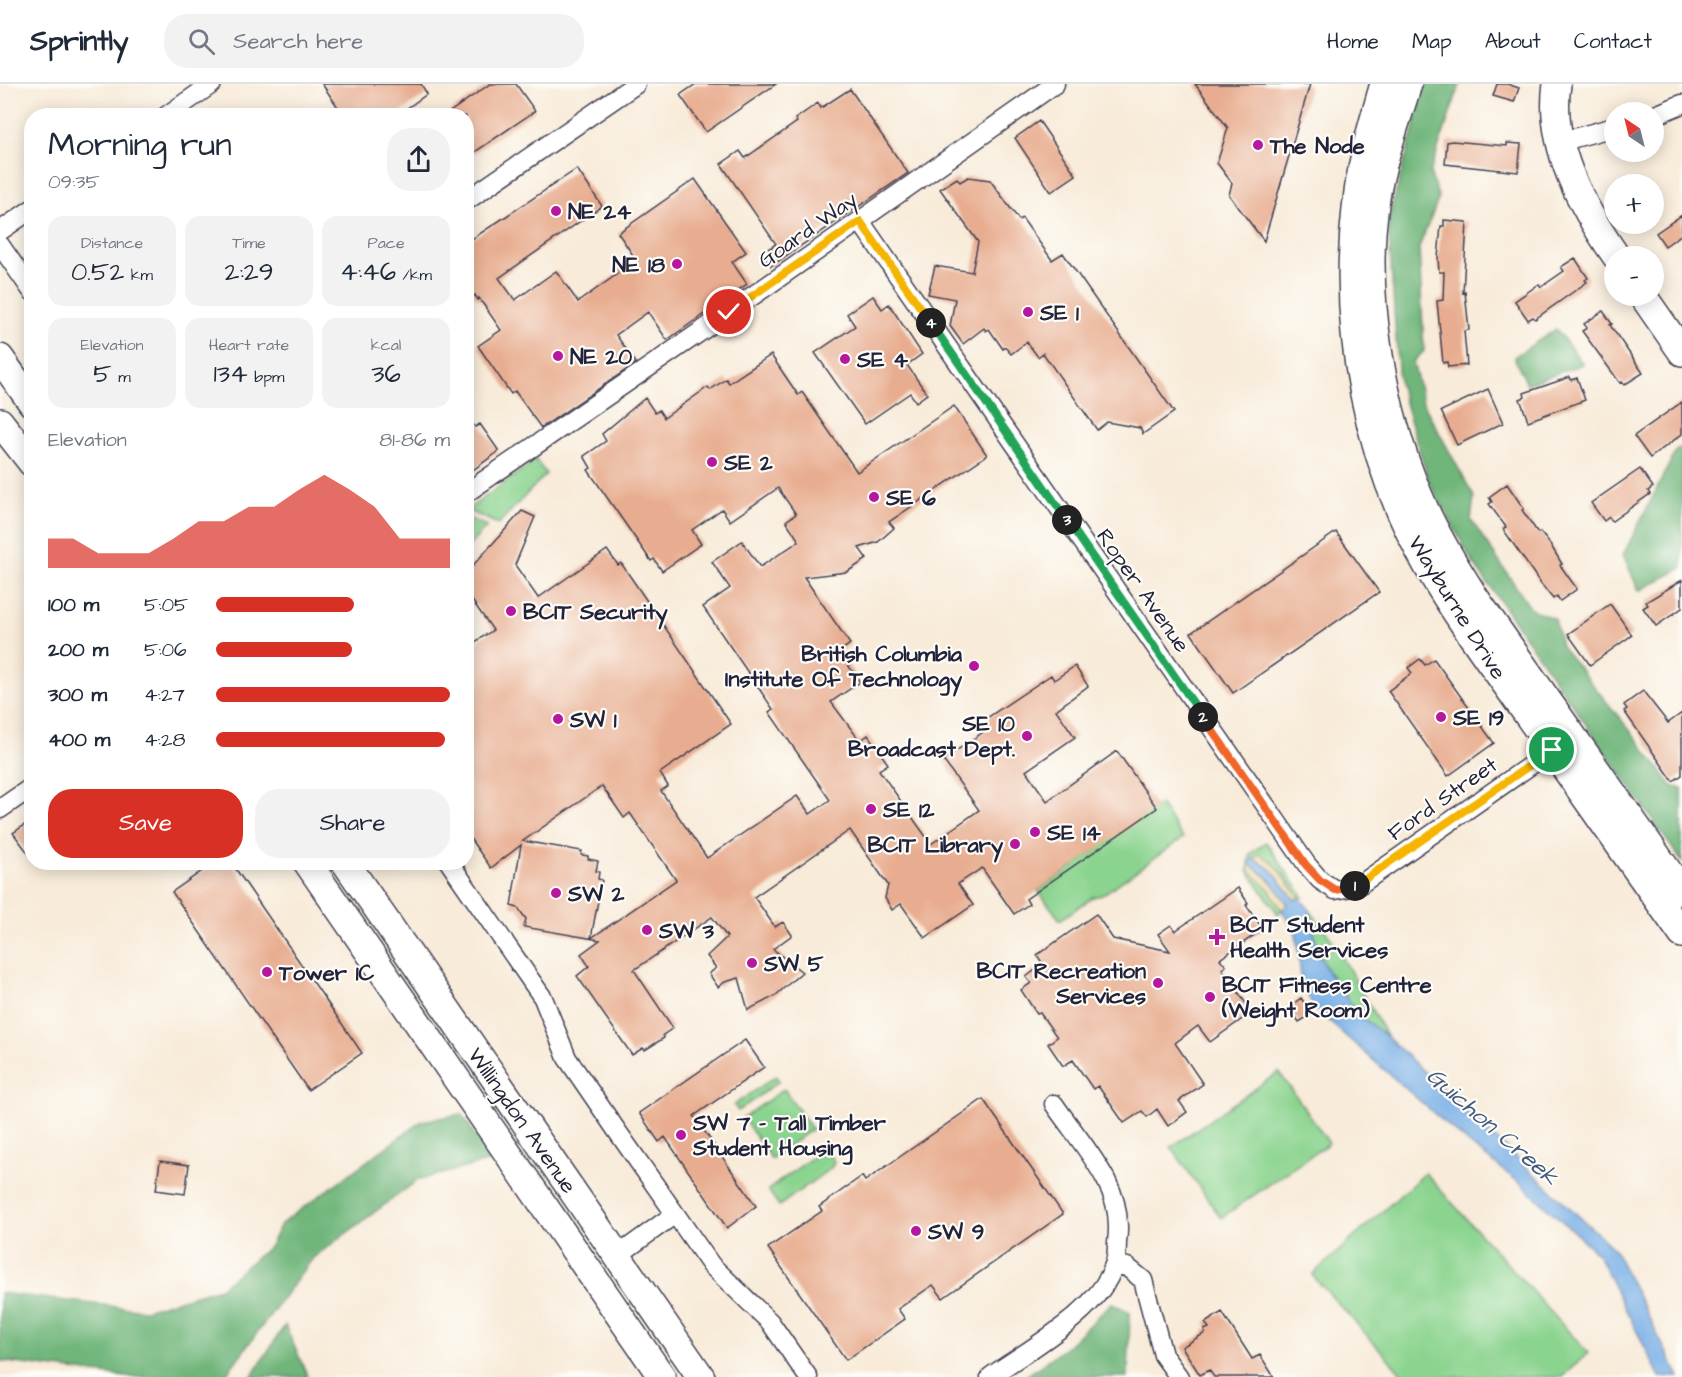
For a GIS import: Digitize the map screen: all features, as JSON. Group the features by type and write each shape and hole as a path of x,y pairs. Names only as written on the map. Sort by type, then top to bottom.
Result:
{"street":[{"path":"178,108 212,84"},
{"path":"474,195 636,84"},
{"name":"Goard Way","path":"474,487 1055,84"},
{"name":"Wayburne Drive","path":"1373,164 1371,127 1384,84"},
{"name":"Wayburne Drive","path":"1408,84 1356,209 1352,294 1357,347 1364,392 1383,466 1427,565 1467,629 1682,891"},
{"path":"1557,84 1555,109 1560,142 1567,166 1588,215 1609,246"},
{"path":"1664,111 1682,104"},
{"path":"1560,142 1604,131"},
{"path":"0,231 24,214"},
{"name":"Roper Avenue","path":"860,221 1306,865 1320,880 1335,890"},
{"path":"0,244 24,279"},
{"path":"1650,306 1682,352"},
{"path":"0,358 24,392"},
{"path":"0,422 24,453"},
{"name":"Wayburne Drive","path":"1562,743 1682,934"},
{"name":"Ford Street","path":"1335,890 1358,886 1562,743"},
{"path":"0,809 24,792"},
{"name":"Willingdon Avenue","path":"313,870 662,1377"},
{"name":"Willingdon Avenue","path":"351,870 701,1377"},
{"path":"454,870 543,998 567,1058 675,1214 711,1265 770,1322 808,1377"},
{"path":"990,1377 1078,1315 1094,1300 1106,1284 1115,1264 1118,1234 1114,1198 1105,1179 1054,1104"},
{"path":"617,1256 675,1214"},
{"path":"1115,1264 1127,1267 1143,1280 1163,1355 1179,1377"}],"green space":[{"path":"1426,84 1460,84 1430,173 1439,198 1419,247 1424,351 1413,362 1423,403 1474,497 1471,520 1531,609 1555,619 1561,646 1672,786 1682,789 1682,862 1472,561 1429,482 1399,383 1388,221"},
{"path":"1556,329 1583,364 1527,384 1514,357"},
{"path":"1682,448 1682,568 1639,591 1623,555 1677,449"},
{"path":"536,460 546,474 498,524 474,513 474,505"},
{"path":"474,521 487,526 474,540"},
{"path":"1160,804 1183,838 1102,895 1093,897 1060,920 1038,891"},
{"path":"1266,842 1304,897 1300,898 1270,860 1253,858 1250,864 1251,872 1269,889 1282,910 1278,914 1248,871 1250,854"},
{"path":"1310,910 1335,944 1387,1037 1360,1016 1328,972 1317,949"},
{"path":"1279,1072 1329,1143 1221,1218 1171,1147"},
{"path":"776,1076 779,1081 738,1111 734,1105"},
{"path":"784,1089 812,1129 771,1159 743,1118"},
{"path":"462,1114 491,1161 418,1180 313,1258 224,1377 127,1377 0,1361 0,1293 145,1310 220,1288 270,1246 281,1224 422,1121"},
{"path":"825,1148 834,1161 832,1167 779,1206 768,1190"},
{"path":"1425,1173 1588,1353 1562,1377 1405,1377 1312,1275"},
{"path":"1112,1303 1130,1312 1128,1377 1025,1377 1066,1347"},
{"path":"285,1325 308,1377 251,1377"}],"sand":[{"path":"1260,854 1276,866 1300,898 1295,900 1272,870 1253,858"},
{"path":"1249,864 1280,892 1288,905 1282,910 1269,889 1251,872"}],"water":[{"name":"Guichon Creek","path":"1253,858 1272,870 1295,900 1300,898 1310,910 1317,949 1328,972 1360,1016 1387,1037 1614,1249 1679,1377 1660,1377 1597,1253 1521,1184 1469,1144 1316,1010 1302,986 1296,933 1282,910 1288,904 1267,876 1249,864"}],"building":[{"path":"322,84 421,84 427,94 407,108 338,108"},
{"path":"490,84 516,84 535,111 474,153 474,108 456,108"},
{"path":"696,84 776,84 706,132 680,95"},
{"name":"The Node","path":"1195,84 1310,84 1264,241 1229,195 1232,183 1217,163 1228,128"},
{"path":"1497,84 1519,88 1514,102 1493,96"},
{"path":"850,89 908,173 771,266 762,253 776,244 721,164 740,151 745,158 797,122 795,119 818,103 821,108"},
{"path":"1039,121 1076,175 1051,192 1015,138"},
{"path":"1447,142 1507,146 1507,143 1521,144 1518,172 1445,164"},
{"path":"577,169 602,206 499,278 515,300 556,271 578,302 620,272 616,266 633,255 618,233 695,179 746,252 732,262 747,284 667,340 648,312 616,335 636,363 541,428 515,391 511,394 478,346 501,330 479,298 478,300 474,296 474,238"},
{"name":"SE 1","path":"968,177 990,180 1019,220 1022,218 1052,260 1063,253 1174,412 1143,434 1140,428 1107,422 1097,430 1043,353 1038,357 1027,342 1011,354 1005,347 1003,349 989,329 986,331 984,328 963,344 950,326 955,299 928,294 935,266 972,272 978,242 940,189 957,178 960,182"},
{"path":"1682,215 1682,234 1665,246 1657,234 1664,234 1664,227"},
{"path":"1444,220 1467,222 1463,293 1465,292 1469,330 1464,331 1467,365 1448,367 1447,362 1443,363 1437,301 1443,300 1444,272 1439,272 1438,258 1441,226 1444,226"},
{"path":"1575,258 1588,278 1585,280 1587,282 1535,319 1533,317 1528,320 1515,301 1539,284 1541,287 1564,271 1561,267"},
{"name":"SE 4","path":"873,296 882,309 889,304 922,354 907,365 927,394 916,402 910,393 865,424 815,353 855,326 847,314"},
{"path":"1603,311 1643,373 1624,385 1620,383 1582,331 1587,328 1584,324"},
{"path":"771,355 798,395 802,392 857,472 954,406 987,455 889,522 894,528 878,542 859,548 867,559 847,572 804,577 850,644 839,652 860,682 831,702 860,741 868,735 888,764 879,770 931,844 979,810 943,760 986,730 981,722 1051,675 1054,680 1075,666 1088,686 1056,710 1075,737 1026,771 1047,801 1117,751 1157,808 1026,899 1029,904 1014,914 982,868 958,884 973,905 925,938 901,904 892,910 885,898 888,885 850,830 754,897 775,927 783,922 792,935 773,949 802,972 775,996 748,1010 739,978 725,982 718,987 709,974 716,968 707,956 727,937 712,917 634,970 673,1028 663,1035 664,1038 632,1055 577,976 589,966 581,954 600,940 524,927 526,919 518,908 511,906 521,845 491,868 474,844 474,643 493,630 474,603 474,564 522,511 535,517 515,565 538,598 607,550 618,565 621,563 731,724 660,773 668,786 661,791 707,858 797,796 810,814 830,800 769,712 773,709 703,607 730,588 712,562 742,541 760,567 799,541 786,521 796,514 778,488 730,521 722,509 692,530 701,544 662,571 654,559 651,561 588,470 591,468 584,456 606,441 602,434 645,398 655,413 659,410 664,418 708,387 710,390 726,379 729,383","holes":["602,786 624,818 630,813 676,880 591,938 602,880 598,879 599,872 596,871 598,861 581,855 582,851 523,841"]},
{"path":"1570,377 1571,380 1577,378 1585,400 1528,421 1520,399 1525,397 1524,393"},
{"path":"1488,389 1503,423 1457,445 1441,411"},
{"path":"1682,402 1682,434 1650,458 1634,436"},
{"path":"480,424 499,451 474,469 474,426"},
{"path":"1640,469 1653,487 1648,491 1650,494 1612,521 1609,517 1604,521 1591,503"},
{"path":"1507,484 1538,533 1540,532 1550,544 1562,564 1560,565 1577,589 1560,601 1557,596 1553,599 1541,584 1503,529 1506,527 1489,504 1492,502 1489,497"},
{"path":"1336,532 1379,592 1233,693 1191,633"},
{"path":"1682,580 1682,608 1656,626 1643,608 1648,605 1646,602"},
{"path":"1610,604 1632,635 1590,665 1568,634"},
{"name":"SE 19","path":"1420,659 1425,665 1434,659 1494,743 1448,776 1388,691 1412,673 1408,668"},
{"path":"1643,691 1668,723 1682,713 1682,775 1673,781 1624,711 1627,709 1624,705"},
{"path":"24,825 24,847 13,833"},
{"name":"Tower 1C","path":"204,870 236,870 362,1053 308,1090 172,892"},
{"path":"1238,888 1248,903 1246,905 1263,929 1220,959 1226,966 1222,969 1252,1012 1210,1042 1198,1026 1175,1043 1203,1084 1179,1101 1187,1112 1168,1126 1157,1109 1147,1117 1142,1111 1124,1123 1098,1086 1093,1089 1073,1060 1063,1066 1048,1044 1057,1037 1040,1013 1037,1014 1021,990 1031,983 1026,977 1043,964 1037,955 1096,914 1113,939 1170,951 1158,934 1171,925 1175,931"},
{"path":"1301,998 1312,1014 1299,1022 1289,1007"},
{"name":"SW 7 - Tall Timber Student Housing","path":"745,1040 764,1067 694,1116 756,1206 727,1228 665,1137 659,1142 639,1113"},
{"name":"SW 9","path":"983,1099 1063,1214 943,1298 933,1285 898,1309 905,1319 846,1360 768,1248 822,1211 819,1207 862,1176 865,1181"},
{"path":"160,1161 189,1165 185,1194 156,1190"},
{"path":"1222,1312 1252,1359 1260,1355 1274,1377 1214,1377 1209,1370 1200,1375 1182,1347 1205,1333 1204,1330 1209,1328 1205,1323"}],"place":[{"name":"The Node","path":"1258,145"},
{"name":"NE 24","path":"556,211"},
{"name":"NE 18","path":"677,264"},
{"name":"SE 1","path":"1028,312"},
{"name":"NE 20","path":"558,356"},
{"name":"SE 4","path":"845,359"},
{"name":"SE 2","path":"712,462"},
{"name":"SE 6","path":"874,497"},
{"name":"BCIT Security","path":"511,611"},
{"name":"British Columbia Institute Of Technology","path":"974,666"},
{"name":"SE 19","path":"1441,717"},
{"name":"SW 1","path":"558,719"},
{"name":"SE 10 Broadcast Dept.","path":"1027,736"},
{"name":"SE 12","path":"871,809"},
{"name":"SE 14","path":"1035,832"},
{"name":"BCIT Library","path":"1015,844"},
{"name":"SW 2","path":"556,893"},
{"name":"SW 3","path":"647,930"},
{"name":"BCIT Student Health Services","path":"1217,937"},
{"name":"SW 5","path":"752,963"},
{"name":"Tower 1C","path":"267,972"},
{"name":"BCIT Recreation Services","path":"1158,983"},
{"name":"BCIT Fitness Centre (Weight Room)","path":"1210,997"},
{"name":"SW 7 - Tall Timber Student Housing","path":"681,1135"},
{"name":"SW 9","path":"916,1231"}],"route":[{"path":"729,312 860,221 1306,865 1320,880 1335,890 1358,886 1552,750"}]}
